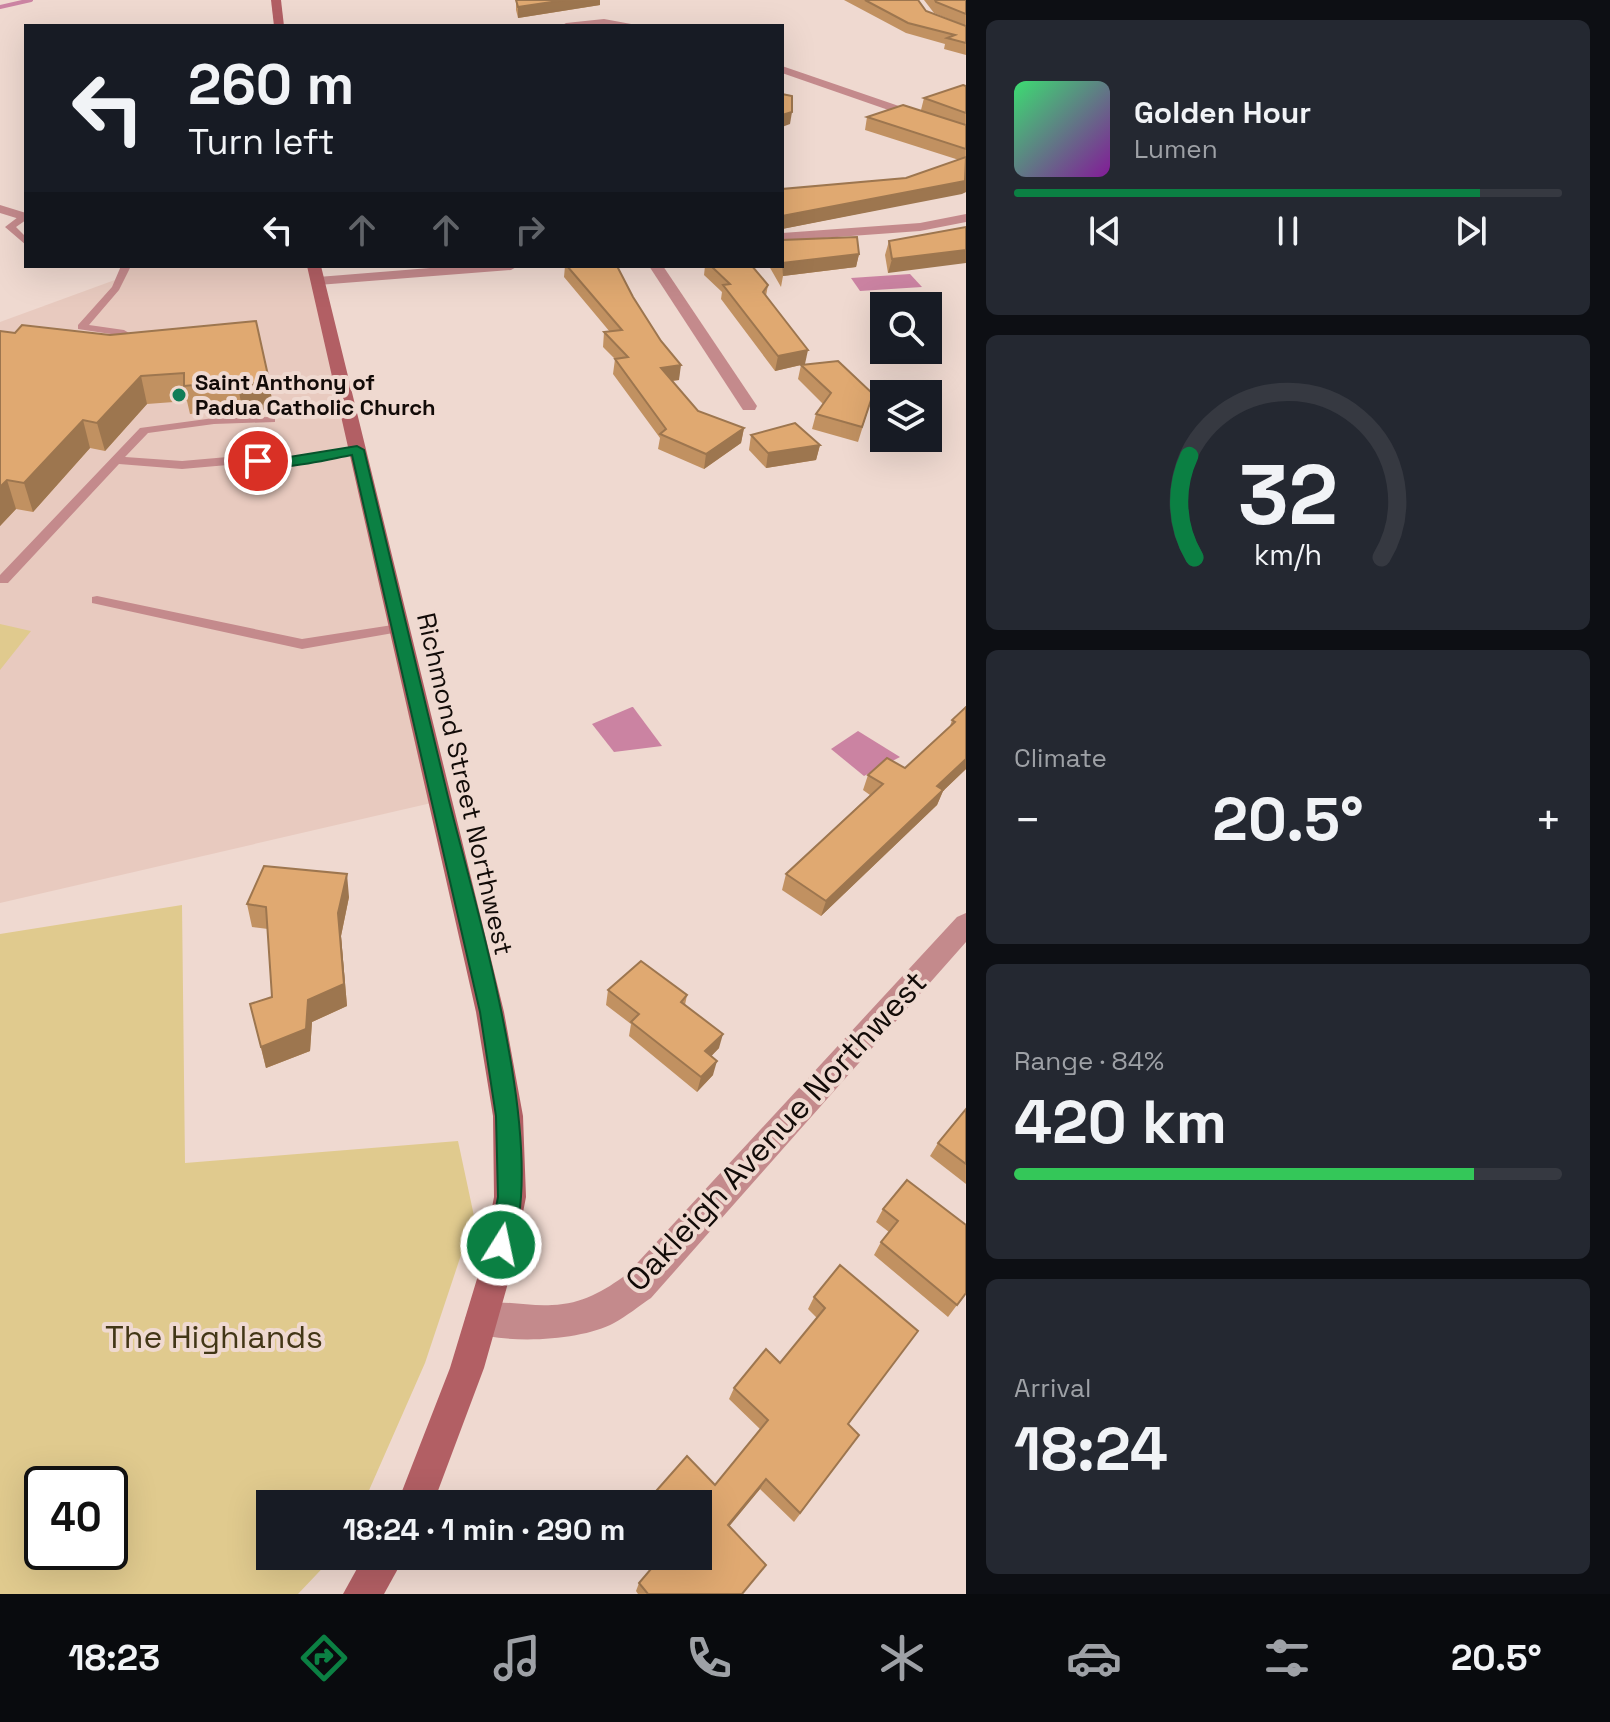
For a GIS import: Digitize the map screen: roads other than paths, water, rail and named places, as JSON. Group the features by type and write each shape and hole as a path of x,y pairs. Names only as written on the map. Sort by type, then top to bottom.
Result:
{"street":[{"path":"276,0 279,24"},
{"path":"585,24 620,24"},
{"path":"784,70 966,133"},
{"path":"784,84 806,76"},
{"path":"0,209 24,217"},
{"path":"784,237 920,227 966,218"},
{"path":"316,274 462,268"},
{"path":"657,268 749,406"},
{"name":"Richmond Street Northwest","path":"316,274 490,1012 508,1116 510,1197 496,1269 482,1319"},
{"name":"Oakleigh Avenue Northwest","path":"482,1319 554,1322 603,1311 639,1286 966,924"},
{"path":"420,1490 467,1368 482,1319"},
{"path":"362,1594 377,1570"}],"lane":[{"path":"24,218 10,227 24,240"},
{"path":"124,333 82,327 116,288 125,268"},
{"path":"3,580 139,433 149,428 271,420"},
{"path":"277,448 277,463"},
{"path":"116,460 182,465 239,460 277,463 357,450"},
{"path":"97,600 302,644 399,628"}],"waterway":[{"path":"0,7 31,0"}],"place":[{"name":"Saint Anthony of Padua Catholic Church","path":"179,395"}],"park label":[{"name":"The Highlands","path":"214,1337"}]}
